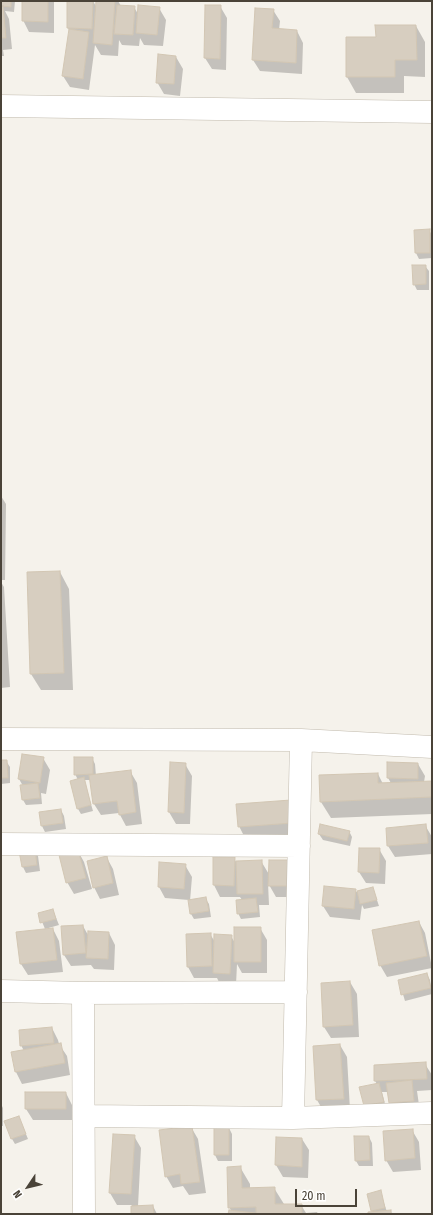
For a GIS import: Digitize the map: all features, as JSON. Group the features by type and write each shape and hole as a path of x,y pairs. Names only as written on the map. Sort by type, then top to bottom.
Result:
{"street":[{"path":"1,106 432,112"},
{"path":"1,739 301,740 432,747"},
{"path":"293,1118 301,740"},
{"path":"1,844 299,846"},
{"path":"1,991 83,993 296,992"},
{"path":"83,993 84,1214"},
{"path":"84,1116 293,1118 432,1113"}],"building":[{"path":"1,1 11,1 11,7 1,6"},
{"path":"22,1 48,1 48,22 22,21"},
{"path":"67,1 93,1 92,29 67,28"},
{"path":"96,1 115,1 112,45 93,43"},
{"path":"117,5 135,6 133,35 114,34"},
{"path":"138,5 160,7 157,35 136,33"},
{"path":"205,5 221,5 220,59 204,58"},
{"path":"3,6 6,38 1,38 1,7"},
{"path":"255,8 274,9 272,28 297,30 296,63 252,60"},
{"path":"375,25 416,25 417,60 395,60 395,77 346,77 346,37 376,37"},
{"path":"69,29 89,32 83,79 62,76"},
{"path":"158,54 176,56 174,84 156,83"},
{"path":"430,229 430,253 415,253 414,230"},
{"path":"412,265 426,265 426,284 413,285"},
{"path":"60,571 64,673 30,674 27,572"},
{"path":"22,754 44,757 40,783 18,779"},
{"path":"74,757 93,757 93,774 74,775"},
{"path":"1,760 7,760 8,778 1,778"},
{"path":"170,762 186,763 184,813 168,812"},
{"path":"387,762 418,763 418,779 387,778"},
{"path":"131,770 136,812 119,815 117,801 93,804 89,775"},
{"path":"378,773 378,783 432,781 432,797 320,802 319,775"},
{"path":"84,777 91,805 77,809 70,781"},
{"path":"38,783 40,798 22,800 20,785"},
{"path":"291,800 293,823 238,827 236,804"},
{"path":"61,809 63,823 41,826 39,812"},
{"path":"320,824 350,831 347,841 318,834"},
{"path":"426,824 428,843 387,846 386,828"},
{"path":"359,848 380,848 379,873 358,872"},
{"path":"35,849 37,865 22,867 19,851"},
{"path":"78,850 86,878 66,883 59,855"},
{"path":"107,856 113,883 93,888 87,861"},
{"path":"213,857 235,857 234,886 213,885"},
{"path":"262,860 263,894 237,894 236,861"},
{"path":"269,860 293,860 292,886 268,886"},
{"path":"159,862 186,864 184,889 158,887"},
{"path":"324,886 356,889 354,909 322,906"},
{"path":"373,887 377,900 360,904 357,891"},
{"path":"206,897 209,911 190,914 188,900"},
{"path":"256,898 258,912 237,914 236,900"},
{"path":"53,909 56,919 40,923 38,913"},
{"path":"419,921 427,956 379,966 372,930"},
{"path":"83,925 86,953 63,955 61,926"},
{"path":"234,927 261,927 261,962 234,962"},
{"path":"53,928 57,960 20,964 16,932"},
{"path":"88,931 109,932 108,959 86,958"},
{"path":"211,933 212,966 187,967 186,934"},
{"path":"214,934 232,935 230,974 213,973"},
{"path":"427,973 431,988 401,995 398,980"},
{"path":"350,981 353,1025 323,1027 321,983"},
{"path":"52,1027 54,1043 20,1046 19,1030"},
{"path":"61,1043 65,1063 15,1072 11,1052"},
{"path":"340,1044 344,1099 316,1100 313,1046"},
{"path":"426,1062 427,1079 374,1081 374,1065"},
{"path":"412,1080 414,1101 389,1103 386,1083"},
{"path":"379,1083 384,1102 364,1106 359,1087"},
{"path":"25,1092 66,1092 66,1109 25,1109"},
{"path":"19,1116 26,1134 11,1139 4,1121"},
{"path":"192,1126 200,1182 181,1184 180,1174 165,1177 159,1130"},
{"path":"214,1127 229,1127 229,1155 214,1155"},
{"path":"413,1129 415,1158 385,1161 383,1131"},
{"path":"113,1134 135,1135 131,1194 109,1193"},
{"path":"354,1136 369,1136 370,1160 355,1161"},
{"path":"276,1137 302,1138 302,1167 275,1165"},
{"path":"241,1166 242,1188 275,1187 275,1204 302,1204 302,1214 256,1214 256,1207 228,1208 227,1167"},
{"path":"381,1190 385,1208 371,1211 367,1194"},
{"path":"153,1205 154,1214 131,1214 131,1206"},
{"path":"229,1210 255,1213 255,1214 228,1214"},
{"path":"391,1210 391,1214 368,1214 368,1212"}]}
